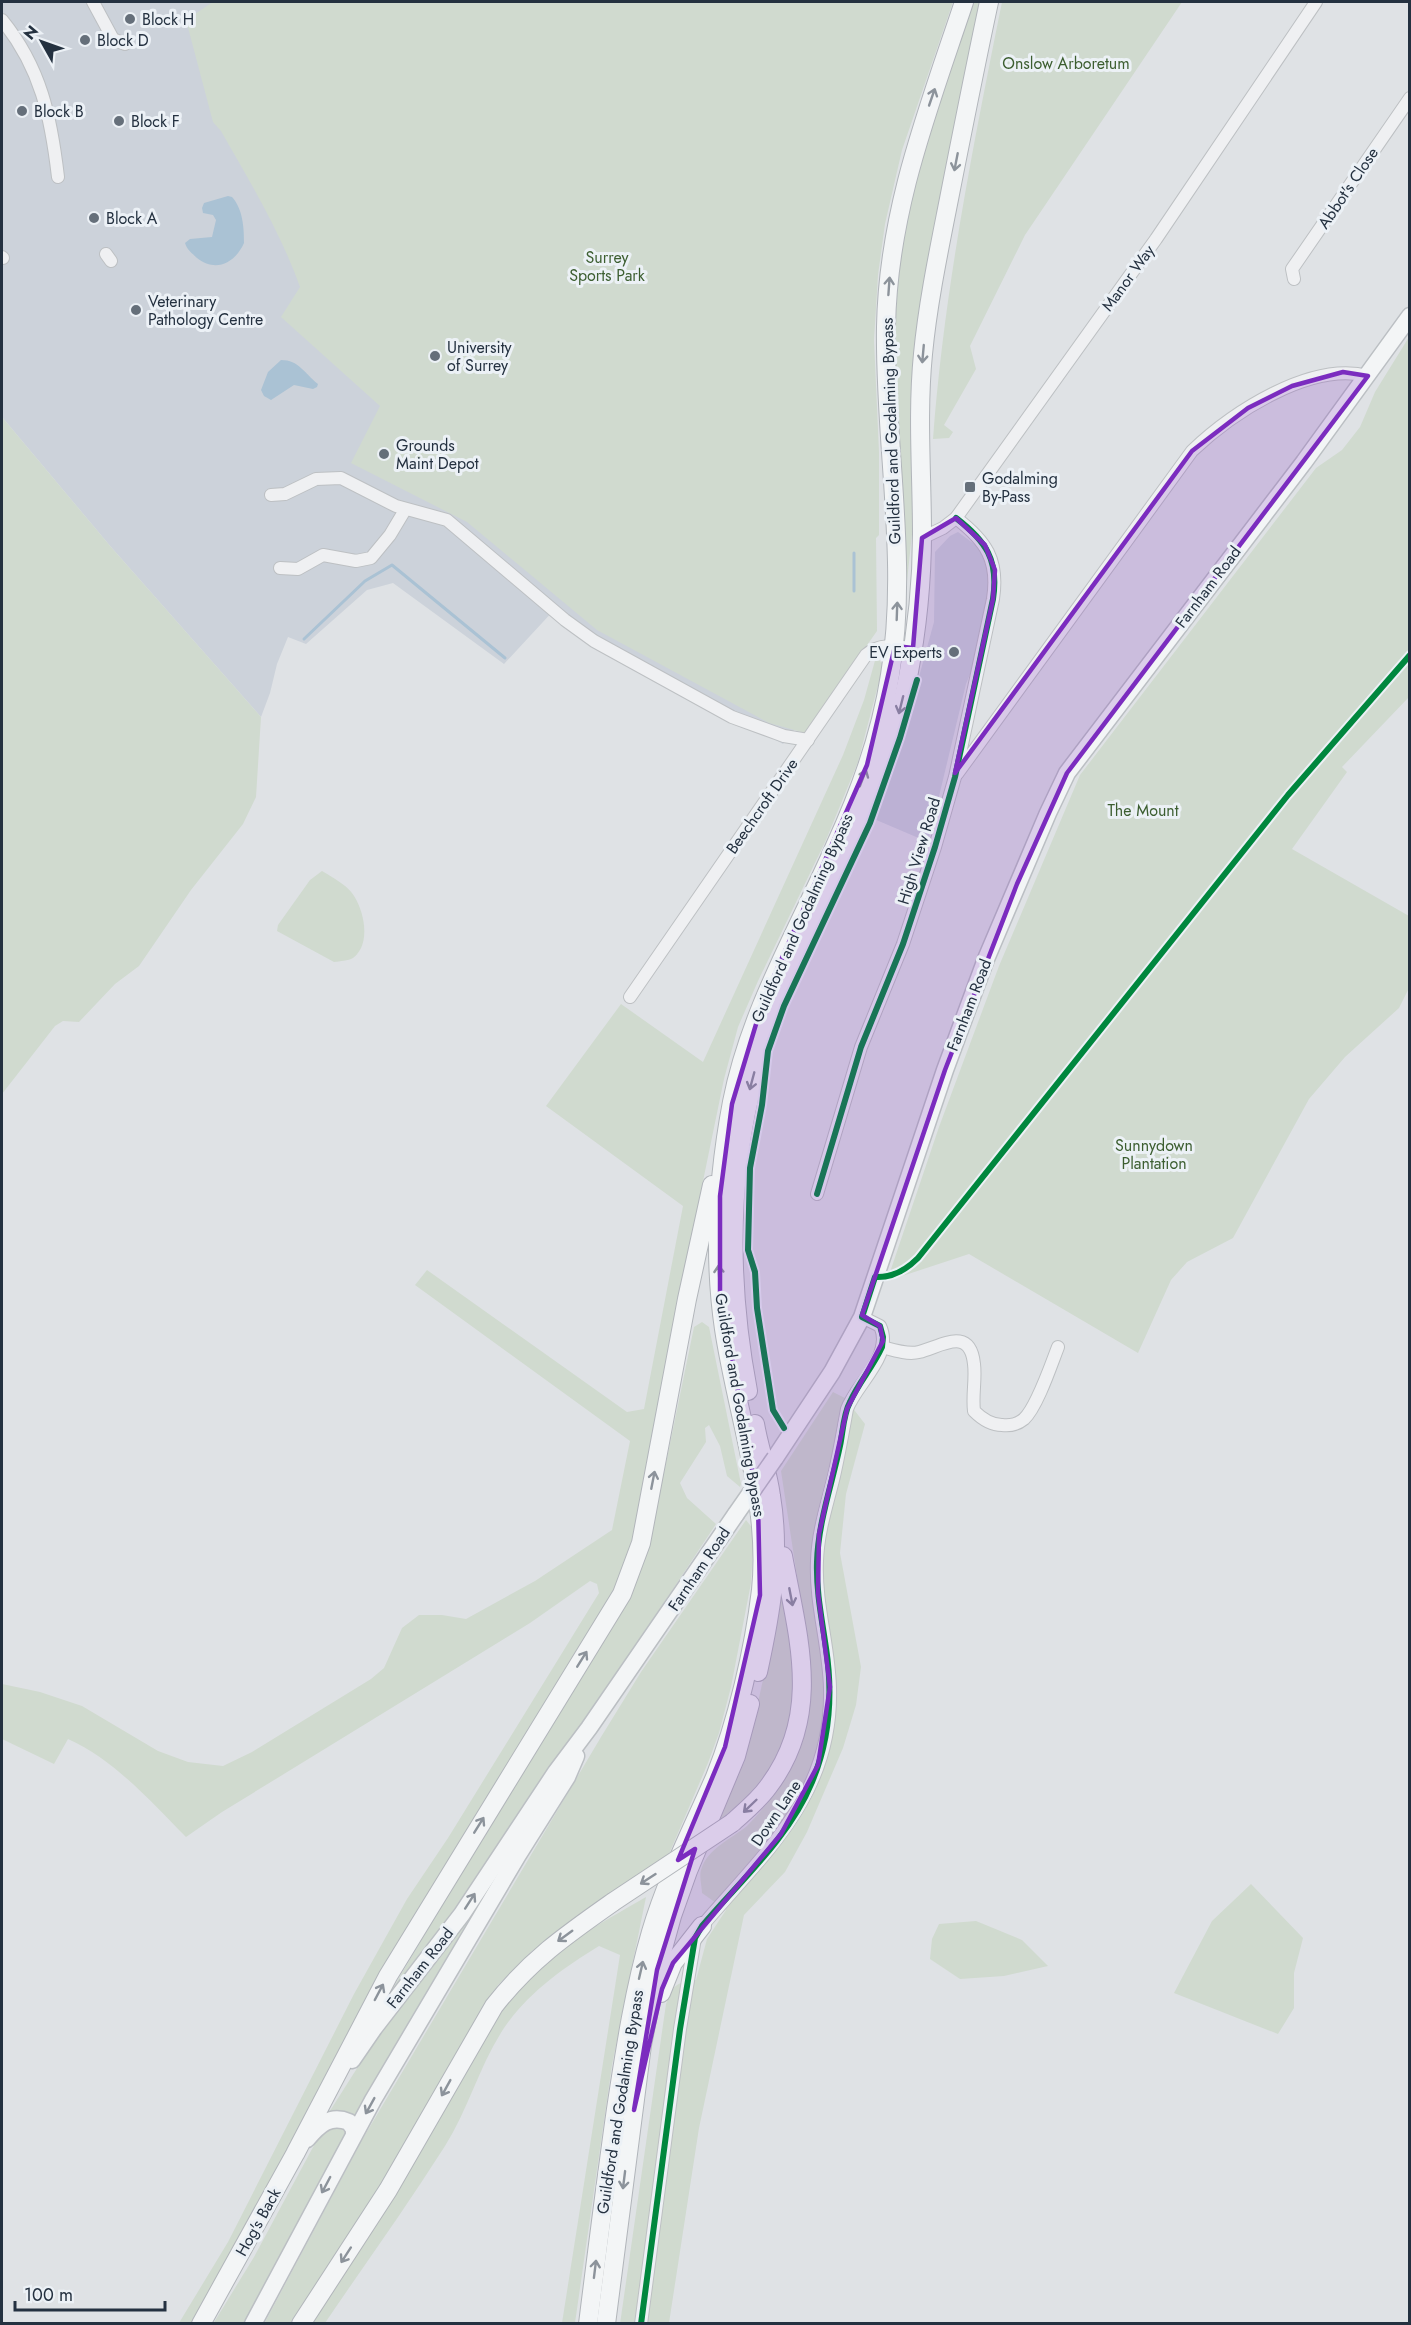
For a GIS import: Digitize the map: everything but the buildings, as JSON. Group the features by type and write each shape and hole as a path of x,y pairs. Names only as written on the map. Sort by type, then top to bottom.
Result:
{"highway":[{"name":"Guildford and Godalming Bypass","path":"606,2324 646,2023 664,1943 688,1871 736,1756 744,1730 765,1639 774,1581 775,1535 772,1498 747,1387 735,1308 733,1221 745,1112 759,1056 780,997 843,865 874,792 900,710 904,647 897,576 886,358 890,268 897,217 910,164 964,2"},
{"name":"Guildford and Godalming Bypass","path":"588,2324 624,2050 643,1962 667,1885 716,1773 728,1739 746,1671 760,1595 763,1559 758,1503 728,1349 720,1292 718,1256 720,1196 729,1125 739,1075 763,1001 836,846 867,765 920,591 922,356 943,230 988,2"},
{"name":"Hog's Back","path":"201,2324 314,2119 388,1976 625,1586 641,1543 700,1238 729,1125"},
{"path":"301,2324 388,2190 494,2007 513,1982 550,1946 732,1823 761,1796 779,1770 793,1740 802,1700 802,1662 772,1498"},
{"path":"634,2110 666,1978 682,1950 702,1926"}],"main road":[{"name":"Farnham Road","path":"314,2119 363,2043 462,1914 550,1780 589,1728 775,1458 832,1371 862,1317 945,1070 986,959 1067,773 1368,376 1410,316"},
{"name":"Farnham Road","path":"354,2134 518,1855 567,1777 589,1728"},
{"path":"253,2324 354,2134 352,2125 339,2119 325,2121 315,2129 295,2154"}],"street":[{"path":"93,2 113,39 125,44"},
{"name":"Manor Way","path":"922,538 943,528 956,518 1156,239 1316,2"},
{"path":"2,20 22,51 48,108 58,177"},
{"name":"Abbot's Close","path":"1294,279 1292,269 1410,98"},
{"name":"High View Road","path":"955,777 1192,451 1215,430 1248,408 1309,380 1343,372 1368,376"},
{"path":"271,495 285,494 316,479 341,478 405,510 440,517 452,523 565,620 594,640 732,717 784,736 808,740"},
{"path":"280,568 298,568 323,555 356,561 371,558 390,535 405,510"},
{"name":"High View Road","path":"816,1194 861,1047 920,897 955,777 996,583 995,570 985,545 976,534 956,518"},
{"name":"Beechcroft Drive","path":"630,997 866,655 872,649 879,647 904,647"},
{"path":"964,732 973,739 981,741"},
{"path":"862,1317 880,1326 883,1337 882,1347 918,1352 944,1341 954,1340 965,1344 972,1354 974,1364 974,1411 981,1419 999,1425 1012,1425 1023,1420 1031,1412 1058,1347"},
{"name":"Down Lane","path":"641,2324 693,1947 702,1926 781,1834 803,1802 818,1765 827,1729 830,1687 818,1593 816,1564 819,1534 847,1409 882,1347"}],"highlighted area":[{"path":"1343,372 1368,376 1067,773 1017,884 945,1070 862,1315 880,1326 883,1341 847,1409 819,1534 818,1593 830,1687 818,1765 781,1834 673,1963 662,1989 634,2110 657,1970 695,1849 678,1860 725,1747 760,1595 758,1503 720,1292 720,1196 732,1104 763,1001 867,765 895,646 913,648 922,538 956,518 985,545 995,570 993,599 955,773 1192,451 1248,408 1292,386"}],"shaded area":[{"name":"Surrey Sports Park","path":"2,2 947,2 897,152 794,730 783,744 590,637 555,609 504,664 393,583 367,590 306,644 288,637 261,717 111,547 2,417"},
{"path":"958,532 982,550 987,564 988,593 972,669 966,684 928,842 874,819 902,739 934,622 935,552 950,536"}],"green space":[{"name":"Surrey Sports Park","path":"213,2 953,2 902,150 885,224 878,275 874,340 879,452 879,535 876,538 877,631 805,733 769,723 597,630 467,522 351,463 380,406 281,317 300,287 264,207 221,131 213,122 186,20"},
{"path":"972,2 981,2 934,229 920,315 915,506 907,581 904,581 895,380 895,323 899,269 912,186"},
{"name":"Onslow Arboretum","path":"1002,2 1182,2 1025,235 970,346 976,369 944,425 953,432 949,438 933,439 952,274 970,165"},
{"path":"1409,337 1409,697 1342,767 1347,772 1292,849 1409,916 1409,988 1399,1008 1345,1057 1309,1099 1233,1238 1187,1262 1171,1280 1138,1353 969,1254 887,1281 939,1127 999,966 1080,775 1316,468 1342,450 1360,427 1375,392"},
{"path":"2,417 111,547 261,717 256,797 243,824 191,890 139,966 115,984 79,1022 63,1021 55,1026 2,1094"},
{"path":"876,657 882,663 881,674 858,762 826,840 738,1027 724,1079 695,1220 647,1486 627,1567 196,2323 179,2323 228,2242 354,1994 407,1899 448,1838 599,1593 597,1584 590,1581 530,1623 222,1812 186,1837 132,1783 85,1748 68,1739 54,1764 2,1739 2,1684 40,1692 82,1706 158,1751 188,1762 223,1766 252,1752 371,1679 384,1668 402,1628 419,1615 442,1615 466,1619 535,1581 612,1530 630,1441 415,1285 427,1270 627,1412 644,1409 683,1206 546,1106 621,1004 703,1062 843,755 864,700"},
{"path":"322,871 352,893 363,917 363,944 359,952 349,960 334,962 277,931 278,925 310,880"},
{"path":"702,1322 709,1327 740,1487 727,1476 720,1446 709,1425 705,1428 706,1442 680,1483 687,1498 716,1524 478,1884 377,2015 640,1571 652,1531 694,1327"},
{"path":"833,1392 845,1398 865,1424 846,1494 840,1553 861,1667 856,1705 843,1748 807,1832 785,1872 744,1915 699,2128 669,2323 620,2324 666,2004 676,1986 683,1982 696,1980 707,1939 726,1910 702,1893 701,1870 708,1856 747,1826 768,1802 789,1769 806,1724 811,1689 811,1669 781,1471"},
{"path":"746,1520 754,1530 751,1583 731,1687 719,1733 708,1763 669,1854 532,1951 498,1985 377,2194 290,2323 264,2324 362,2140 601,1737 641,1672"},
{"path":"782,1583 793,1654 794,1686 791,1715 783,1743 768,1770 747,1796 717,1822 752,1730"},
{"path":"1251,1884 1303,1938 1294,1973 1294,2008 1278,2034 1174,1993 1212,1921"},
{"path":"485,1896 357,2118 328,2114 375,2040"},
{"path":"646,1897 612,2065 575,2323 562,2323 620,1955 599,1946 547,1982 513,2015 488,2057 453,2132 416,2191 325,2323 308,2324 515,1992 543,1963 559,1951"},
{"path":"976,1921 1022,1940 1048,1966 1004,1976 960,1979 930,1959 932,1939 939,1924"},
{"path":"335,2125 349,2130 248,2323 213,2324 254,2257 319,2136"}],"water":[{"path":"228,196 236,202 241,213 244,243 236,256 224,264 211,265 197,258 188,250 185,243 190,239 212,237 216,220 213,215 203,213 202,208 204,203"},
{"path":"281,360 297,365 318,384 317,387 313,389 294,385 271,400 264,396 261,390 268,372"}],"waterway":[{"path":"854,553 854,591"},
{"path":"304,639 365,581 392,565 505,658"}],"cycle path":[{"path":"817,1194 861,1047 903,944 935,847 955,777 993,599 994,573 988,552 975,535 956,518"},
{"path":"641,2324 680,2029 695,1938 702,1926 763,1858 790,1822 812,1782 823,1749 828,1716 829,1682 817,1584 818,1547 846,1412 882,1347 883,1337 880,1326 862,1317 875,1277 898,1272 918,1258 1288,795 1410,655"},
{"path":"784,1428 773,1410 757,1308 755,1272 748,1250 750,1168 762,1105 768,1051 784,1006 870,823 900,738 917,680"}],"place":[{"name":"Block H","path":"130,19"},
{"name":"Block D","path":"85,40"},
{"name":"Block B","path":"22,111"},
{"name":"Block F","path":"119,121"},
{"name":"Block A","path":"94,218"},
{"name":"Veterinary Pathology Centre","path":"136,310"},
{"name":"University of Surrey","path":"435,356"},
{"name":"Grounds Maint Depot","path":"384,454"},
{"name":"Godalming By-Pass","path":"970,487"},
{"name":"EV Experts","path":"954,652"}],"park label":[{"name":"The Mount","path":"1143,810"},
{"name":"Sunnydown Plantation","path":"1154,1154"}]}
